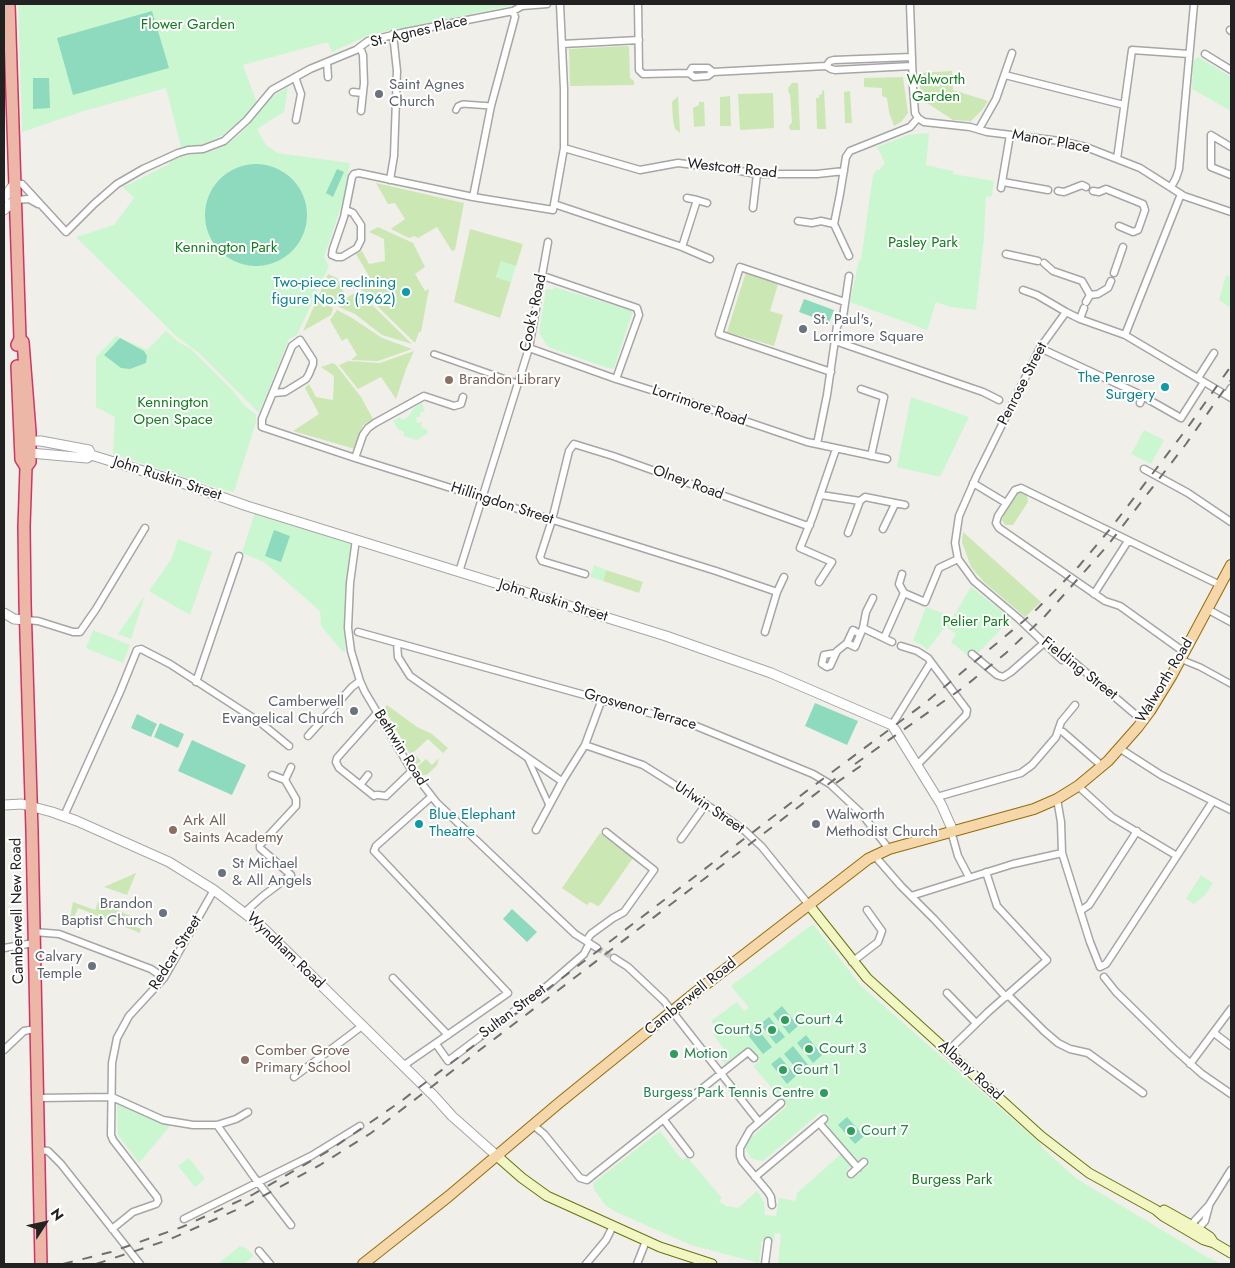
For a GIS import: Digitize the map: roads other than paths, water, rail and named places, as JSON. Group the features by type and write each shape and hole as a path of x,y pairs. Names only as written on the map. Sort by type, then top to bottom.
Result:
{"highway":[{"name":"Camberwell New Road","path":"9,4 15,183 9,199 20,339 17,342 26,447 21,459 26,467 24,527 25,620 41,1264"}],"main road":[{"name":"Walworth Road","path":"1057,799 1078,786 1103,765 1143,721 1182,656 1231,566"},
{"name":"Camberwell Road","path":"363,1264 672,1012 874,855 889,849 1034,809 1057,799"},
{"name":"Albany Road","path":"809,905 852,962 874,985 1041,1136 1073,1162 1097,1178 1156,1210 1160,1209 1192,1229 1207,1242 1214,1243 1231,1254"},
{"path":"497,1156 539,1191 690,1261 712,1264"}],"street":[{"name":"St. Agnes Place","path":"39,205 66,232 94,204 118,184 143,169 178,153 208,148 224,142 248,120 272,90 295,77 360,47 368,41 393,34 513,11 522,6 547,4"},
{"path":"554,207 564,148 560,4"},
{"path":"638,4 639,70 641,73 689,73 692,68 708,68 713,72 826,66 831,70 912,66"},
{"path":"849,256 834,224 846,157 850,151 910,127 918,118 915,109 910,4"},
{"path":"1171,187 1179,169 1194,4"},
{"path":"473,197 491,106 515,18 513,11"},
{"path":"390,180 394,156 397,66 393,34"},
{"path":"562,44 639,40"},
{"path":"360,47 363,55 361,112"},
{"path":"1117,158 1132,50 1189,54"},
{"path":"979,129 996,99 1012,53"},
{"path":"1205,54 1231,70"},
{"path":"826,66 830,61 834,60 912,57"},
{"path":"327,62 328,77"},
{"path":"1005,75 1124,106"},
{"path":"295,77 301,94 296,120"},
{"path":"353,92 363,93"},
{"path":"456,110 458,106 463,104 491,106"},
{"name":"Manor Place","path":"918,118 924,122 1068,142 1086,147 1140,168 1181,194 1231,212"},
{"path":"1010,134 1002,185 1048,190"},
{"path":"1231,147 1211,135 1211,167 1231,175"},
{"name":"Westcott Road","path":"564,148 640,170 678,163 757,174 817,174 844,171"},
{"path":"346,210 353,213 361,225 361,240 357,248 342,257 337,257 332,255 333,250 346,210 354,174 358,174 473,197 554,207 682,247 710,259"},
{"path":"753,208 757,174"},
{"path":"15,183 22,184 39,205"},
{"path":"1058,191 1064,192 1082,185 1086,187"},
{"path":"1093,191 1099,192 1106,189 1143,204 1145,210 1138,230 1133,232 1119,226"},
{"path":"1125,335 1181,194"},
{"path":"687,198 707,203"},
{"path":"4,210 9,199 28,199 39,205"},
{"path":"682,247 697,200"},
{"path":"798,221 812,223 821,221 834,224"},
{"name":"Cook's Road","path":"459,572 528,348 548,242"},
{"path":"1114,273 1123,247"},
{"path":"1006,254 1041,262 1053,270 1082,281 1087,302"},
{"path":"831,372 719,334 740,267 845,302"},
{"path":"542,276 637,308 639,315 616,378"},
{"path":"816,444 831,372 837,323 843,317 849,276"},
{"path":"1080,319 1087,302 1108,288 1111,281"},
{"path":"1023,290 1037,295 1080,319 1125,335 1229,397 1231,388"},
{"name":"Penrose Street","path":"958,559 955,542 956,526 969,493 1040,348 1066,312"},
{"name":"Hillingdon Street","path":"274,393 285,392 306,379 309,374 313,360 300,340 292,346 262,419 262,427 777,592"},
{"path":"835,341 974,389 999,400"},
{"name":"Lorrimore Road","path":"528,348 816,444 887,459"},
{"path":"1040,348 1143,396 1181,418 1204,382"},
{"path":"1198,378 1214,353"},
{"path":"434,354 517,383"},
{"path":"861,390 884,397 871,456"},
{"path":"355,458 362,435 375,423 424,396 454,406 461,404 463,397"},
{"path":"1140,403 1143,396"},
{"name":"Olney Road","path":"552,520 569,451 574,444 805,525 810,525"},
{"name":"John Ruskin Street","path":"26,447 87,458 91,455 666,636 772,673 892,724"},
{"path":"819,582 832,562 800,548 821,495 836,448"},
{"path":"1144,468 1188,493 1231,522"},
{"path":"973,484 1006,503"},
{"path":"1220,585 1023,488 1014,490 996,521 999,528 1094,594 1107,602 1117,604 1182,656 1231,684"},
{"path":"821,495 860,501"},
{"path":"848,533 860,501 865,497 905,505"},
{"path":"883,530 895,504"},
{"path":"552,520 540,557 542,561 585,574"},
{"path":"4,613 14,619 38,621 73,632 80,632 145,528"},
{"name":"Bethwin Road","path":"356,539 350,583 348,628 351,651 360,681 412,771 431,797 575,934 596,948"},
{"path":"1094,594 1128,541"},
{"path":"196,682 240,556"},
{"path":"902,574 899,584 904,593 925,602 939,568 958,559"},
{"name":"Fielding Street","path":"958,559 978,585 1019,619 1062,660 1069,658 1143,721"},
{"path":"765,632 784,576"},
{"path":"884,638 904,593"},
{"path":"836,653 847,643 855,647 862,631 866,612 873,598"},
{"path":"1207,609 1231,622"},
{"path":"862,631 892,642"},
{"name":"Grosvenor Terrace","path":"358,632 696,726 813,774 830,784 855,807 889,849"},
{"path":"397,643 398,657 410,676 528,759 560,780 563,780"},
{"path":"972,654 997,675 1003,677 1044,643"},
{"path":"901,646 923,654 931,662 965,706 967,713 917,765"},
{"path":"64,816 137,650 141,649 156,656 261,723 289,746"},
{"path":"931,662 892,724 937,797 952,831 958,856 969,877"},
{"path":"308,736 352,686 360,681"},
{"path":"536,830 563,780 585,745 602,699"},
{"path":"937,797 1021,773 1032,764 1056,737 1061,722 1075,705"},
{"path":"378,712 336,760 339,768 374,796 386,796 412,771"},
{"path":"1063,732 1103,765"},
{"name":"Urlwin Street","path":"585,745 643,765 706,804 754,838 809,905"},
{"path":"1119,748 1161,774 1231,810"},
{"path":"528,759 549,805"},
{"path":"285,780 291,767"},
{"path":"246,912 291,874 260,848 260,845 296,806 296,799 285,780 272,775"},
{"path":"360,785 368,775"},
{"path":"1078,786 1103,810 1177,856"},
{"name":"Sultan Street","path":"431,797 376,846 374,851 508,994 448,1035"},
{"path":"1057,799 1061,822 1062,854 1100,968 1106,964 1213,801"},
{"name":"Wyndham Road","path":"4,805 22,804 64,816 151,854 191,875 246,912 434,1096 452,1116 497,1156"},
{"path":"681,840 706,804"},
{"path":"1080,911 1089,905 1137,831"},
{"path":"588,942 591,934 624,912 654,870 606,832"},
{"path":"911,896 986,872 1062,854"},
{"path":"874,855 901,886 1007,996 1044,1031 1058,1043 1070,1049 1088,1053 1143,1093"},
{"path":"948,1051 1047,960 997,906 986,872"},
{"name":"Redcar Street","path":"112,1228 133,1212 156,1204 158,1201 157,1197 113,1140 111,1134 113,1056 119,1033 129,1016 164,978 214,890"},
{"path":"852,962 878,942 882,931 867,910"},
{"path":"4,948 34,938 59,934 151,969 164,978"},
{"name":"Sultan Street","path":"436,1044 448,1061 546,987 584,954 588,942"},
{"path":"614,958 644,980 672,1012 758,1122"},
{"path":"1104,977 1116,992 1190,1064 1213,1083 1231,1094"},
{"path":"393,978 448,1035 403,1066"},
{"path":"947,993 976,1024"},
{"path":"1190,1064 1231,1009"},
{"path":"294,1077 362,1026"},
{"path":"4,1050 24,1031 36,1029"},
{"path":"1214,1033 1231,1046"},
{"path":"533,1125 544,1134 580,1178 589,1179 748,1052 754,1058"},
{"path":"38,1098 112,1097 163,1120 193,1125 217,1125 236,1119 248,1112"},
{"path":"772,1205 771,1196 742,1161 740,1148 746,1135 781,1103"},
{"path":"664,1120 690,1154"},
{"path":"755,1176 821,1121 858,1168"},
{"path":"217,1125 258,1183 291,1225"},
{"path":"184,1219 311,1156 360,1126"},
{"path":"39,1150 48,1151 61,1164 140,1264"},
{"path":"851,1174 864,1162"},
{"path":"1192,1229 1231,1170"},
{"path":"586,1264 606,1240 612,1226"},
{"path":"637,1264 646,1241"},
{"path":"765,1264 768,1241"},
{"path":"259,1251 270,1264"}],"tunnel":[{"path":"597,948 614,958"}],"railway":[{"path":"63,1264 111,1252 182,1227 252,1195 330,1150 400,1102 808,790 925,703 1032,614 1079,566 1111,528 1188,427 1231,366"},
{"path":"855,764 964,687 1006,653 1045,616 1108,545 1186,444 1231,380"},
{"path":"836,783 865,763"},
{"path":"96,1264 168,1240 243,1207 320,1165 371,1133 839,776"}],"place":[{"name":"Saint Agnes Church","path":"379,94"},
{"name":"Two-piece reclining figure No.3. (1962)","path":"406,292"},
{"name":"St. Paul's, Lorrimore Square","path":"803,329"},
{"name":"Brandon Library","path":"449,380"},
{"name":"The Penrose Surgery","path":"1165,387"},
{"name":"Camberwell Evangelical Church","path":"354,711"},
{"name":"Blue Elephant Theatre","path":"419,824"},
{"name":"Walworth Methodist Church","path":"816,824"},
{"name":"Ark All Saints Academy","path":"173,830"},
{"name":"St Michael & All Angels","path":"222,873"},
{"name":"Brandon Baptist Church","path":"163,913"},
{"name":"Calvary Temple","path":"92,966"},
{"name":"Court 4","path":"785,1020"},
{"name":"Court 5","path":"772,1030"},
{"name":"Court 3","path":"809,1049"},
{"name":"Motion","path":"674,1054"},
{"name":"Comber Grove Primary School","path":"245,1060"},
{"name":"Court 1","path":"783,1070"},
{"name":"Burgess Park Tennis Centre","path":"824,1093"},
{"name":"Court 7","path":"851,1131"}],"park label":[{"name":"Flower Garden","path":"188,25"},
{"name":"Walworth Garden","path":"936,88"},
{"name":"Pasley Park","path":"923,243"},
{"name":"Kennington Park","path":"226,248"},
{"name":"Kennington Open Space","path":"173,412"},
{"name":"Pelier Park","path":"976,622"},
{"name":"Burgess Park","path":"952,1180"}]}
